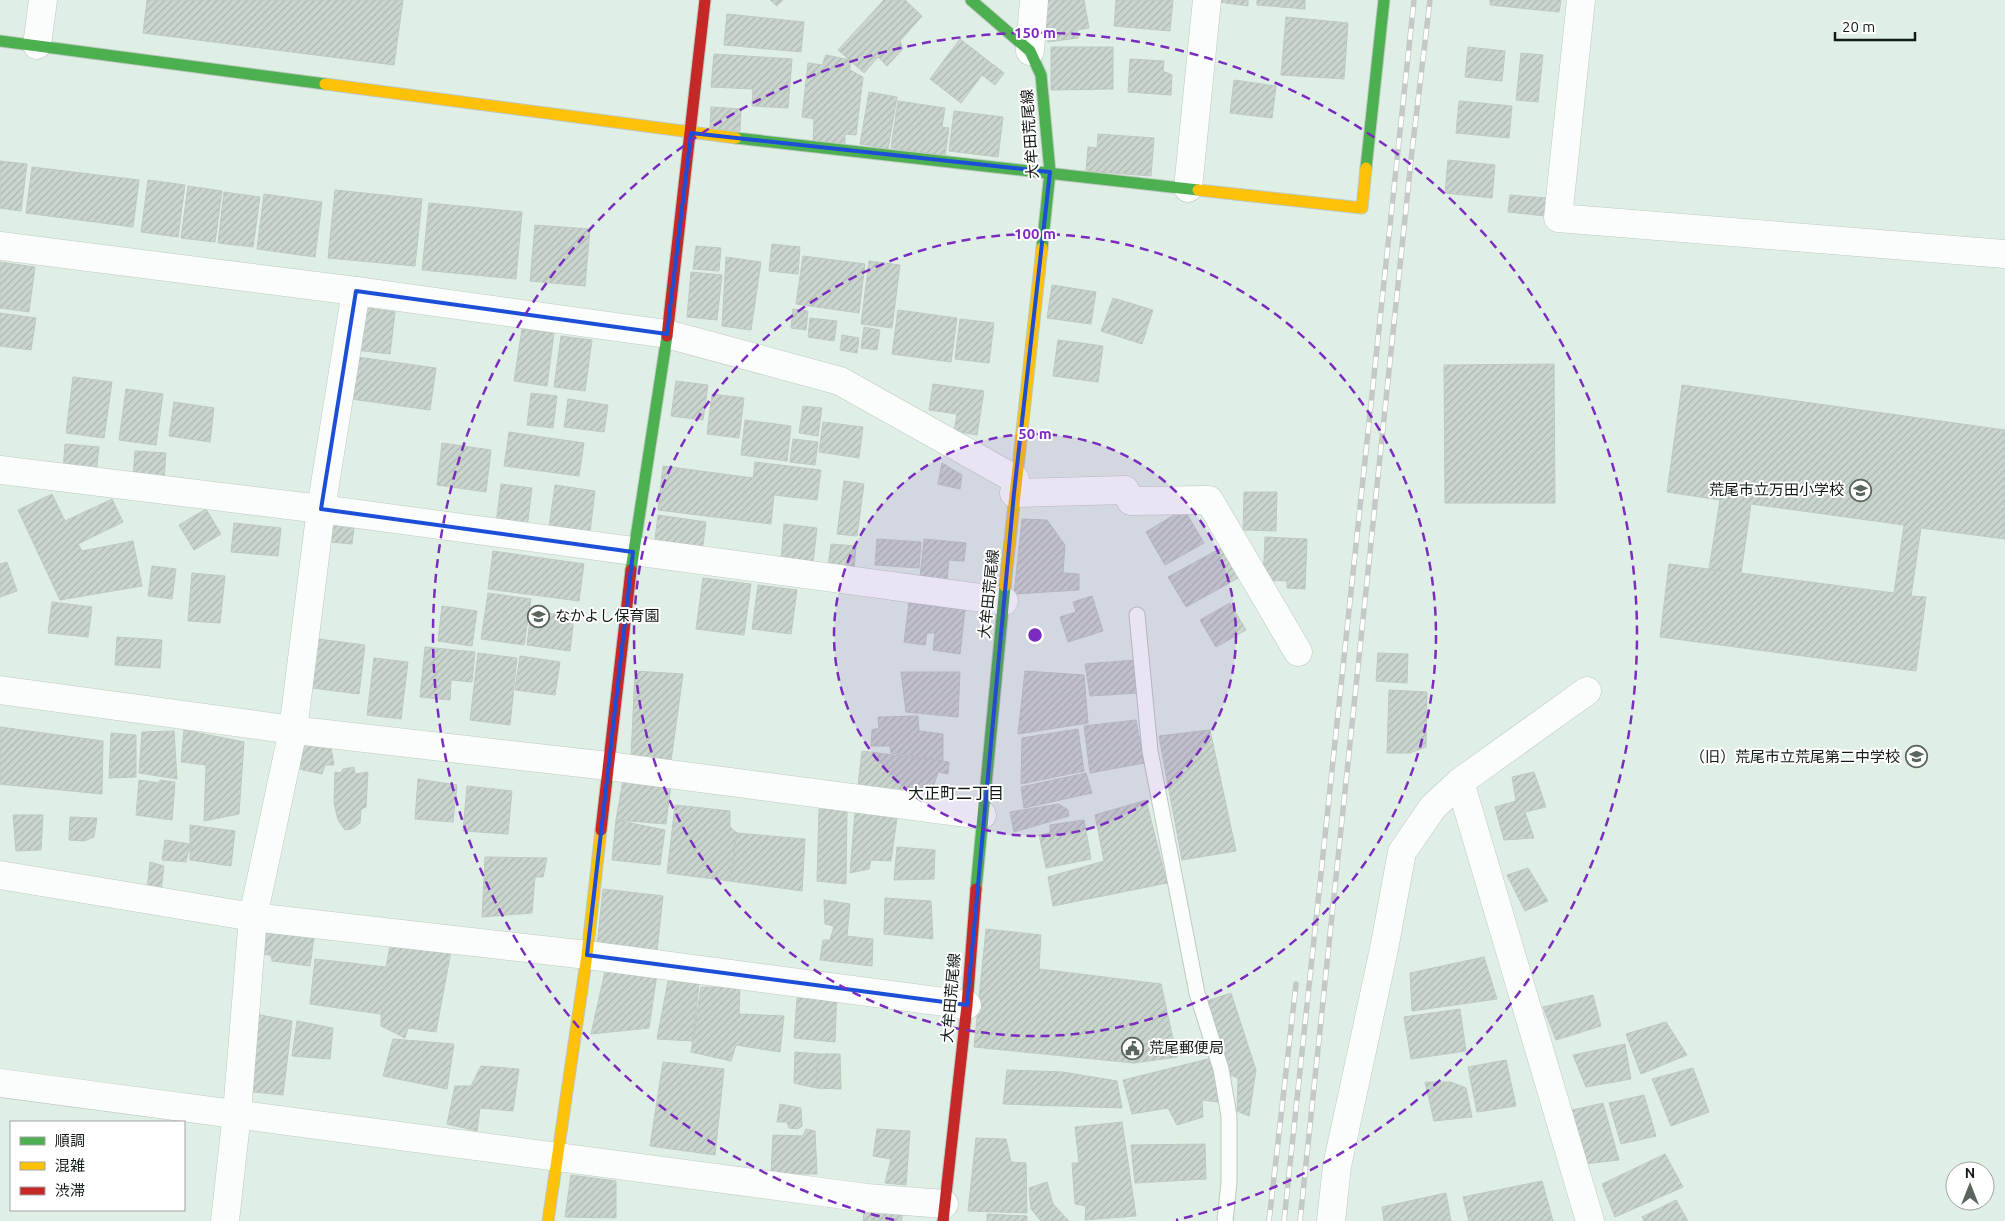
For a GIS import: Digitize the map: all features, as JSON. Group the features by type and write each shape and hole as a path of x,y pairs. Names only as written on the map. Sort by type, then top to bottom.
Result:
{"street":[{"path":"38,45 43,0"},
{"path":"548,1221 587,955 632,552 667,334 705,0"},
{"name":"大牟田荒尾線","path":"944,1212 967,1006 982,815 1015,486 1050,172 1040,75 1030,50 971,0"},
{"path":"1030,50 1034,0"},
{"path":"1188,188 1207,0"},
{"path":"0,40 691,133 1362,208 1384,0"},
{"path":"1581,0 1558,218 2005,254"},
{"path":"0,246 356,291 667,334 840,381 1015,486 1125,490 1131,501 1208,500 1298,652"},
{"path":"225,1221 237,1113 253,917 293,730 321,509 356,291"},
{"path":"0,470 321,509 1004,601"},
{"path":"0,690 293,730 608,766 982,815"},
{"path":"1331,1221 1337,1166 1384,949 1402,852 1433,807 1460,782 1587,691"},
{"path":"1460,782 1590,1221"},
{"path":"0,875 253,917 587,955 967,1006"},
{"path":"0,1083 866,1198 944,1212"}],"lane":[{"path":"1136,615 1150,751 1197,994 1220,1069 1229,1116 1229,1182 1225,1221"}],"highlighted area":[{"path":"691,133 1050,172 1014,493 967,1005 587,955 633,552 321,509 356,291 667,334"}],"building":[{"path":"147,0 403,0 394,65 143,33"},
{"path":"770,0 783,0 777,6"},
{"path":"884,0 905,0 922,16 900,41 903,49 887,66 878,57 864,73 838,50"},
{"path":"1042,0 1084,0 1089,28 1077,30 1078,38 1048,42"},
{"path":"1116,0 1173,0 1170,31 1114,26"},
{"path":"1219,0 1248,0 1248,6 1219,2"},
{"path":"1257,0 1305,0 1305,9 1257,5"},
{"path":"1490,0 1561,0 1559,12 1490,5"},
{"path":"727,14 804,22 801,52 724,45"},
{"path":"1286,17 1348,23 1344,79 1281,75"},
{"path":"960,39 1004,73 995,85 982,75 961,103 930,79"},
{"path":"1051,47 1113,47 1113,89 1051,90"},
{"path":"1468,47 1505,51 1502,81 1465,77"},
{"path":"1521,53 1543,55 1538,102 1516,100"},
{"path":"714,54 792,59 788,108 752,106 753,89 711,87"},
{"path":"826,55 850,60 850,70 863,77 856,135 845,134 845,148 813,144 814,119 802,117 808,63 822,65"},
{"path":"1130,59 1164,61 1163,71 1172,75 1171,95 1128,92"},
{"path":"1234,80 1276,86 1272,118 1230,113"},
{"path":"869,92 897,97 888,149 860,144"},
{"path":"898,101 945,108 942,127 949,128 945,156 891,148"},
{"path":"1459,101 1512,106 1509,138 1456,133"},
{"path":"711,107 741,109 740,131 710,129"},
{"path":"954,111 1003,117 998,157 949,151"},
{"path":"1098,134 1154,138 1151,176 1086,171 1088,147 1097,148"},
{"path":"1448,160 1495,165 1492,198 1445,193"},
{"path":"0,161 27,164 21,211 0,208"},
{"path":"32,167 139,180 133,227 26,213"},
{"path":"148,180 185,185 178,237 141,232"},
{"path":"188,186 222,191 215,242 181,238"},
{"path":"335,190 422,199 415,266 328,258"},
{"path":"224,192 260,197 253,247 218,243"},
{"path":"264,194 322,202 315,257 257,249"},
{"path":"1510,195 1547,198 1545,216 1508,212"},
{"path":"429,203 522,212 516,279 422,270"},
{"path":"535,225 590,229 585,286 530,281"},
{"path":"772,244 800,247 798,274 769,271"},
{"path":"696,246 721,248 719,271 693,269"},
{"path":"803,256 865,264 859,313 796,304"},
{"path":"726,257 761,262 751,330 722,326"},
{"path":"869,261 900,265 892,328 861,324"},
{"path":"0,262 35,267 29,312 0,308"},
{"path":"691,272 722,275 717,320 687,317"},
{"path":"1052,285 1096,292 1091,324 1047,318"},
{"path":"1113,298 1153,310 1142,344 1101,331"},
{"path":"361,307 395,312 390,354 355,350"},
{"path":"793,309 808,311 806,330 791,328"},
{"path":"898,310 957,318 951,362 892,354"},
{"path":"0,313 36,318 31,350 0,346"},
{"path":"810,318 837,321 834,341 808,337"},
{"path":"960,319 994,323 989,363 955,359"},
{"path":"864,327 880,330 877,350 861,348"},
{"path":"522,329 554,333 547,386 514,381"},
{"path":"842,335 859,338 857,353 840,350"},
{"path":"561,336 592,340 585,391 554,387"},
{"path":"1058,340 1103,346 1098,382 1053,376"},
{"path":"357,357 436,368 430,410 351,399"},
{"path":"1554,364 1555,503 1445,503 1444,365"},
{"path":"73,377 112,382 104,438 66,433"},
{"path":"676,381 708,385 703,420 671,416"},
{"path":"933,384 984,391 977,435 954,431 957,414 929,410"},
{"path":"1682,385 2005,430 2005,539 1921,528 1911,596 1926,597 1916,671 1660,637 1669,564 1724,571 1709,569 1720,500 1667,492","holes":["1751,504 1904,525 1894,593 1741,573"]},
{"path":"126,389 163,394 156,445 119,440"},
{"path":"531,393 557,396 553,428 527,425"},
{"path":"712,394 744,398 739,438 707,434"},
{"path":"568,399 608,405 604,432 564,427"},
{"path":"174,402 214,408 210,442 169,436"},
{"path":"803,406 822,408 818,436 799,433"},
{"path":"745,420 791,426 787,461 741,455"},
{"path":"823,422 863,427 859,458 819,452"},
{"path":"509,432 584,443 579,476 504,466"},
{"path":"793,439 818,442 815,465 790,462"},
{"path":"442,443 491,450 486,492 437,485"},
{"path":"65,444 99,447 96,474 63,471"},
{"path":"135,451 166,453 164,480 133,478"},
{"path":"755,462 821,470 817,500 774,495 771,524 658,510 663,466 753,478"},
{"path":"942,463 962,475 960,489 938,484"},
{"path":"844,481 864,484 857,536 837,534"},
{"path":"501,484 532,488 527,528 496,524"},
{"path":"555,485 595,491 590,532 549,527"},
{"path":"1244,492 1277,492 1276,531 1243,530"},
{"path":"52,494 65,521 112,499 123,522 78,544 82,551 133,541 142,586 60,600 18,510"},
{"path":"206,509 221,534 194,550 179,525"},
{"path":"1184,509 1204,543 1165,565 1146,532"},
{"path":"658,515 706,522 702,552 654,546"},
{"path":"1022,519 1047,520 1065,545 1063,573 1079,574 1079,590 1014,594"},
{"path":"234,523 281,528 278,556 231,552"},
{"path":"784,524 817,528 813,563 781,560"},
{"path":"334,525 354,528 352,544 331,542"},
{"path":"1265,537 1307,539 1305,589 1287,588 1287,581 1263,580"},
{"path":"877,539 921,542 919,568 875,565"},
{"path":"924,539 966,543 964,561 949,560 947,580 920,577"},
{"path":"831,544 856,546 854,569 828,567"},
{"path":"1223,547 1240,577 1186,607 1168,577"},
{"path":"493,551 584,564 579,601 488,589"},
{"path":"7,562 17,591 0,597 0,564"},
{"path":"152,566 176,569 172,599 148,596"},
{"path":"192,573 225,576 220,623 188,621"},
{"path":"703,578 751,584 744,635 696,629"},
{"path":"758,585 797,590 791,634 752,629"},
{"path":"488,593 531,599 524,645 481,639"},
{"path":"1092,596 1103,631 1068,642 1060,617 1076,612 1073,602"},
{"path":"52,602 92,607 88,637 48,633"},
{"path":"909,603 965,610 960,654 933,650 935,633 927,633 925,645 904,642"},
{"path":"1230,603 1246,630 1216,647 1200,620"},
{"path":"442,606 477,611 472,646 438,641"},
{"path":"531,611 574,617 570,651 527,645"},
{"path":"117,637 162,640 160,668 115,665"},
{"path":"318,639 365,645 359,694 312,688"},
{"path":"425,647 475,652 472,682 451,680 450,700 420,697"},
{"path":"478,653 517,658 510,725 470,720"},
{"path":"1378,653 1408,654 1407,683 1376,681"},
{"path":"520,656 560,662 555,695 515,690"},
{"path":"374,658 408,662 401,719 367,715"},
{"path":"1136,660 1138,693 1090,696 1085,664"},
{"path":"635,671 683,674 671,761 631,757"},
{"path":"1025,671 1084,675 1088,723 1018,734"},
{"path":"901,672 960,672 958,717 906,712"},
{"path":"1389,690 1427,692 1426,747 1410,753 1387,753"},
{"path":"918,716 919,731 943,734 943,761 891,753 890,746 871,746 872,730 879,728 878,717"},
{"path":"1136,720 1144,763 1090,773 1084,726"},
{"path":"0,727 103,741 102,794 0,784"},
{"path":"1078,729 1084,771 1021,784 1022,738"},
{"path":"184,730 244,742 239,814 204,821 206,765 181,762"},
{"path":"1210,730 1236,851 1182,860 1159,736"},
{"path":"174,731 177,779 139,773 142,732"},
{"path":"111,733 136,735 136,777 109,778"},
{"path":"293,744 331,748 334,765 325,765 322,774 290,767"},
{"path":"862,751 949,762 948,774 938,772 931,794 858,785"},
{"path":"354,767 355,774 368,772 366,807 361,809 360,823 352,829 345,830 338,820 334,803 335,772 341,773 343,769"},
{"path":"1534,772 1546,807 1525,812 1534,838 1504,840 1495,807 1516,801 1512,777"},
{"path":"1086,773 1092,793 1024,808 1021,787"},
{"path":"418,779 457,785 453,822 415,819"},
{"path":"139,780 159,783 160,780 175,782 172,820 136,815"},
{"path":"623,780 671,785 666,824 616,820"},
{"path":"467,786 512,791 508,834 463,831"},
{"path":"1146,800 1167,883 1053,906 1048,877 1104,861 1095,815"},
{"path":"1059,804 1068,810 1069,816 1014,832 1010,812"},
{"path":"675,805 730,811 730,827 737,833 730,881 667,873"},
{"path":"819,809 847,811 846,884 817,881"},
{"path":"855,811 897,818 891,861 871,860 869,869 850,873"},
{"path":"13,815 43,815 41,850 16,851"},
{"path":"70,817 97,818 94,837 84,841 69,840"},
{"path":"616,820 665,830 660,865 612,860"},
{"path":"1084,820 1091,859 1046,868 1039,835 1050,833 1050,825"},
{"path":"190,825 235,831 231,866 190,860"},
{"path":"737,833 805,839 802,891 730,881"},
{"path":"165,840 190,844 186,862 162,860"},
{"path":"897,847 935,850 934,879 894,880"},
{"path":"485,857 547,858 543,877 535,877 532,913 482,917"},
{"path":"150,862 164,866 161,891 147,890"},
{"path":"1528,868 1548,901 1525,911 1507,875"},
{"path":"603,889 663,896 657,951 597,945"},
{"path":"885,898 931,901 933,939 884,934"},
{"path":"824,900 850,904 847,936 873,939 872,966 820,960 823,940 830,940 834,926 825,924"},
{"path":"262,922 315,931 310,966 272,961 271,955 260,954"},
{"path":"986,929 1041,935 1039,969 1161,984 1177,1057 1134,1063 974,1047"},
{"path":"391,941 451,951 436,1032 408,1028 405,1038 381,1026 381,1014 310,1004 315,959 386,967"},
{"path":"1484,957 1497,999 1412,1011 1410,973"},
{"path":"606,967 657,974 649,1028 591,1034"},
{"path":"668,981 699,984 693,1041 657,1039"},
{"path":"798,986 837,990 835,1042 794,1038"},
{"path":"701,987 740,987 739,1014 784,1016 780,1052 736,1045 731,1061 691,1052"},
{"path":"1231,993 1256,1070 1249,1116 1237,1111 1238,1078 1230,1075 1207,1001"},
{"path":"1593,995 1601,1026 1556,1040 1543,1007"},
{"path":"1460,1009 1466,1051 1411,1059 1404,1017"},
{"path":"255,1014 292,1021 283,1095 244,1091"},
{"path":"297,1021 333,1028 330,1059 292,1056"},
{"path":"1666,1022 1687,1055 1641,1074 1626,1034"},
{"path":"393,1039 454,1044 447,1089 383,1076"},
{"path":"1625,1044 1631,1079 1586,1087 1573,1055"},
{"path":"795,1052 818,1054 816,1088 794,1083"},
{"path":"818,1054 840,1054 841,1089 816,1088"},
{"path":"1212,1058 1218,1102 1202,1100 1203,1117 1177,1125 1168,1108 1132,1114 1123,1080"},
{"path":"1506,1060 1516,1106 1477,1112 1468,1067"},
{"path":"663,1062 724,1069 715,1155 650,1146"},
{"path":"481,1066 519,1069 513,1111 480,1108 477,1131 447,1124 455,1086 471,1086"},
{"path":"1693,1068 1709,1112 1671,1126 1652,1079"},
{"path":"1007,1070 1063,1072 1117,1081 1122,1108 1003,1104"},
{"path":"1425,1082 1451,1082 1466,1088 1472,1117 1434,1121"},
{"path":"1644,1095 1656,1136 1621,1144 1609,1103"},
{"path":"1603,1103 1619,1160 1583,1164 1564,1112"},
{"path":"780,1104 801,1108 802,1126 798,1129 789,1128 787,1122 777,1122"},
{"path":"1122,1122 1136,1216 1085,1220 1086,1206 1075,1204 1072,1163 1079,1163 1075,1127"},
{"path":"806,1129 815,1131 817,1174 771,1174 773,1135 803,1136"},
{"path":"877,1129 910,1131 906,1185 885,1183 891,1159 873,1156"},
{"path":"976,1138 1006,1139 1011,1162 1026,1163 1027,1213 968,1211"},
{"path":"1205,1144 1206,1179 1135,1183 1131,1145"},
{"path":"1665,1154 1683,1187 1615,1217 1602,1184"},
{"path":"571,1175 616,1181 616,1218 565,1217"},
{"path":"1542,1181 1553,1221 1469,1221 1463,1197"},
{"path":"1047,1182 1053,1204 1069,1221 1041,1221 1031,1209 1029,1188"},
{"path":"1446,1193 1451,1221 1384,1221 1382,1207"},
{"path":"1676,1200 1688,1221 1644,1221 1642,1217"},
{"path":"864,1213 903,1213 901,1221 863,1221"},
{"path":"987,1214 1027,1216 1027,1221 987,1221"}],"railway":[{"path":"1284,1221 1414,0"},
{"path":"1300,1221 1412,151 1430,0"},
{"path":"1269,1221 1296,984"}],"traffic: fast":[{"path":"971,0 1030,51 1041,75 1050,172 1042,248"},
{"path":"1366,168 1384,0"},
{"path":"0,41 325,84"},
{"path":"736,138 1198,190"},
{"path":"631,570 667,336"},
{"path":"976,889 1005,586"}],"traffic: slow":[{"path":"325,84 736,138"},
{"path":"1198,190 1362,208 1366,168"},
{"path":"1005,586 1042,248"},
{"path":"548,1221 587,955 601,830"}],"traffic: jam":[{"path":"667,336 705,0"},
{"path":"601,830 631,570"},
{"path":"943,1221 967,1005 976,889"}],"place":[{"name":"荒尾市立万田小学校","path":"1860,490"},
{"name":"なかよし保育園","path":"539,616"},
{"name":"（旧）荒尾市立荒尾第二中学校","path":"1916,757"},
{"name":"荒尾郵便局","path":"1133,1048"}],"district":[{"name":"大正町二丁目","path":"956,793"}]}
